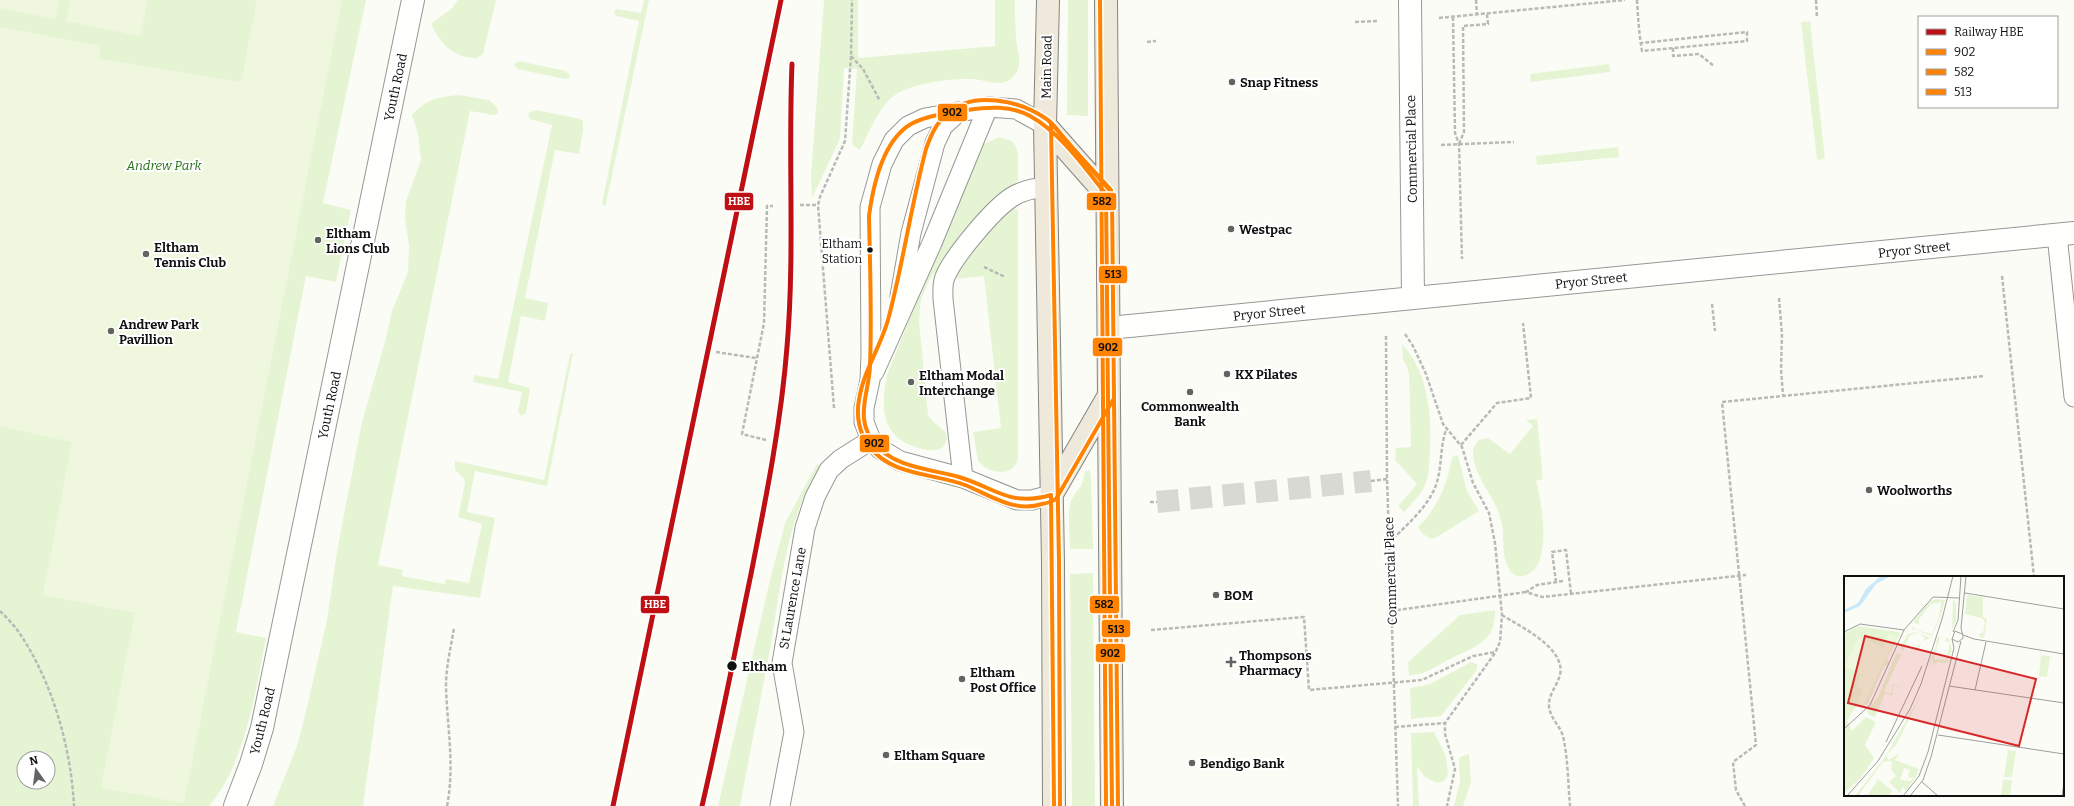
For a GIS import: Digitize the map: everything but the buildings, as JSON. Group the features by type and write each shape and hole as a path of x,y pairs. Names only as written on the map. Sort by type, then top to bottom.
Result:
{"main road":[{"name":"Main Road","path":"1048,0 1045,125 1054,806"},
{"path":"1106,0 1106,194 1112,806"},
{"path":"1045,125 1106,194"},
{"path":"1051,495 1108,397"}],"street":[{"name":"Youth Road","path":"235,806 251,764 262,728 414,0"},
{"name":"Commercial Place","path":"1410,0 1413,298"},
{"name":"Pryor Street","path":"1108,328 2065,234"}],"lane":[{"path":"988,107 932,243 870,380 864,408 864,422 871,440 880,449 900,461 963,478 1017,500 1032,500 1051,495"},
{"path":"870,380 869,216 871,199 887,152 902,130 925,118 988,107 1016,109 1045,125"},
{"path":"894,326 911,233 935,143 943,126 958,112"},
{"path":"963,478 943,299 945,277 959,255 993,213 1005,202 1023,191 1047,187"},
{"path":"2065,234 2074,396"},
{"name":"St Laurence Lane","path":"780,806 794,732 782,663 805,528 815,497 829,470 841,459 871,440"}],"path":[{"path":"835,412 818,205 820,197 845,141 851,56 852,0"},
{"path":"1476,0 1477,15"},
{"path":"1462,259 1459,144 1455,133 1454,17 1625,0"},
{"path":"1637,0 1641,43 1642,51 1747,41 1747,32 1641,43"},
{"path":"1816,0 1817,18"},
{"path":"1459,144 1464,132 1463,26 1488,24 1487,14"},
{"path":"1355,22 1377,20"},
{"path":"1148,42 1156,41"},
{"path":"1673,48 1673,56 1698,54 1714,66"},
{"path":"851,56 863,69 880,101"},
{"path":"1440,145 1514,142"},
{"path":"800,205 818,205"},
{"path":"766,440 742,434 764,323 767,206 773,206"},
{"path":"977,264 1005,277"},
{"path":"2002,276 2034,576"},
{"path":"1779,298 1782,335 1780,369 1783,395"},
{"path":"1712,304 1715,331"},
{"path":"1461,446 1498,403 1530,398 1523,322"},
{"path":"1405,334 1413,346 1426,374 1446,430 1461,446 1473,483 1485,504 1492,522 1502,615 1502,636 1496,652 1445,723 1445,734 1456,769 1448,806"},
{"name":"Commercial Place","path":"1386,336 1387,479 1398,806"},
{"path":"716,352 756,358"},
{"path":"1745,806 1736,790 1733,762 1756,745 1722,402 1985,376"},
{"path":"1389,544 1431,495 1437,482 1442,444 1446,430"},
{"path":"1371,481 1387,479"},
{"path":"1150,502 1157,502"},
{"path":"1556,582 1552,552 1566,550 1571,594"},
{"path":"1391,611 1526,592 1542,597 1746,575"},
{"path":"1526,592 1537,585 1563,581"},
{"path":"0,611 18,630 37,664 52,699 68,758 74,806"},
{"path":"1502,615 1542,640 1552,650 1559,662 1560,673 1551,695 1549,707 1563,739 1570,806"},
{"path":"1151,630 1304,617 1309,690 1422,680 1473,656 1496,652"},
{"path":"447,806 450,789 451,765 446,686 447,667 454,628"},
{"path":"1395,726 1445,723"}],"green space":[{"name":"Eltham Tennis Club","path":"0,0 366,0 323,203 351,210 336,282 306,276 236,632 266,638 253,703 240,749 232,770 209,806 0,806"},
{"path":"0,0 59,0 55,19 0,8"},
{"path":"70,0 148,0 140,36 66,21"},
{"name":"Eltham Tennis Club","path":"257,0 342,0 184,803 101,788 135,613 43,595 72,442 0,426 0,27 100,46 99,59 241,82"},
{"path":"458,0 496,0 483,54 477,58 469,58 455,53 443,43 431,24 452,8"},
{"path":"644,0 649,0 606,204 604,206 602,203 639,21 616,16 614,12 617,9 641,13"},
{"path":"824,0 858,0 858,58 995,46 995,0 1015,0 1016,40 1019,57 1018,69 1010,80 1002,83 973,79 953,79 930,82 899,93 886,103 874,122 860,150 852,145 857,69 844,68 840,139 812,198 811,175"},
{"path":"1068,0 1088,0 1088,116 1067,115"},
{"path":"1810,21 1825,159 1817,160 1801,22"},
{"path":"519,61 566,71 570,76 569,78 565,79 517,69 514,64"},
{"path":"1609,64 1610,72 1531,82 1530,74"},
{"path":"459,95 489,100 497,107 498,113 494,115 470,111 378,565 403,570 402,576 444,584 446,579 469,583 482,524 458,517 465,483 464,478 455,470 455,461 544,480 570,354 573,353 547,486 475,471 467,512 495,518 480,598 393,586 363,806 273,806 297,746 308,703 327,620 338,545 362,422 386,338 392,311 408,272 409,247 405,217 406,201 421,160 418,134 412,115 427,102 446,96"},
{"path":"537,110 580,119 583,121 583,130 579,154 555,150 525,298 548,303 545,321 521,316 508,382 530,388 526,413 521,416 518,411 522,392 473,382 474,375 498,379 552,125 530,119 528,115 530,112"},
{"path":"999,137 1012,141 1017,149 1018,180 957,243 930,279 921,299 919,320 928,414 930,418 946,433 947,437 942,448 932,450 922,449 904,442 895,435 889,427 884,408 887,375 972,164 982,145"},
{"path":"1618,147 1619,157 1537,165 1536,156"},
{"path":"1012,208 1017,209 1018,213 1018,459 1011,469 1006,472 1000,472 988,469 978,461 973,432 1001,428 984,276 957,279 958,270 1001,216"},
{"path":"1402,344 1418,368 1423,382 1427,396 1430,426 1430,455 1426,482 1418,496 1404,512 1398,506 1417,484 1395,460 1396,448 1411,447 1409,374 1403,360"},
{"path":"1537,419 1543,479 1536,481 1543,517 1543,547 1540,560 1534,569 1526,575 1519,576 1512,573 1505,560 1500,517 1493,500 1479,476 1473,449 1479,440 1488,438 1510,454 1533,426 1526,420"},
{"path":"1456,455 1458,456 1467,491 1479,511 1437,537 1431,539 1423,534 1418,527 1431,512 1441,495 1452,458"},
{"path":"817,464 821,466 809,486 792,529 740,806 718,806 769,584 785,523"},
{"path":"1088,470 1090,471 1091,477 1093,549 1070,549 1070,505 1073,497 1083,483 1084,473"},
{"path":"1093,573 1095,806 1072,806 1070,574"},
{"path":"1495,610 1492,630 1487,638 1473,648 1429,670 1409,676 1408,662 1460,615"},
{"path":"1471,662 1477,664 1477,670 1441,716 1411,719 1410,688 1430,684"},
{"path":"1434,732 1446,756 1448,775 1444,781 1437,783 1425,777 1417,767 1419,806 1413,806 1411,733"},
{"path":"1469,754 1471,782 1463,806 1454,806 1460,782 1459,760 1460,757"}],"tunnel":[{"path":"1157,502 1371,481"}],"rail line":[{"name":"HBE","path":"613,806 781,0"},
{"name":"HBE","path":"702,806 757,546 781,404 787,347 791,276 792,64"}],"transit line":[{"name":"582","path":"1100,0 1106,806"},
{"name":"582","path":"1111,190 1051,123 1035,112 1010,103 996,100 983,100 958,106 948,113 934,130 926,149 888,320 864,380 858,406 858,418 861,430 869,446 878,456 889,463 913,472 965,485 1002,502 1012,505 1032,506 1056,499 1113,400"},
{"name":"902","path":"1051,495 1024,499 1003,495 972,481 903,463 883,452 871,438 865,426 864,412 870,365 871,309 869,216 873,191 876,178 886,153 893,141 911,124 931,116 946,113 983,108 1007,108 1030,116 1052,132 1071,151 1106,194"},
{"name":"513","path":"1049,121 1112,193 1118,806"},
{"name":"513","path":"1051,125 1059,562 1060,806"},
{"name":"902","path":"1106,194 1112,806"},
{"name":"902","path":"1051,495 1054,806"}],"place":[{"name":"Snap Fitness","path":"1232,82"},
{"name":"Westpac","path":"1231,229"},
{"name":"Eltham Lions Club","path":"318,240"},
{"name":"Eltham Station","path":"870,250"},
{"name":"Eltham Tennis Club","path":"146,254"},
{"name":"Andrew Park Pavillion","path":"111,331"},
{"name":"KX Pilates","path":"1227,374"},
{"name":"Eltham Modal Interchange","path":"911,382"},
{"name":"Commonwealth Bank","path":"1190,392"},
{"name":"Woolworths","path":"1869,490"},
{"name":"BOM","path":"1216,595"},
{"name":"Thompsons Pharmacy","path":"1231,662"},
{"name":"Eltham","path":"732,666"},
{"name":"Eltham Post Office","path":"962,679"},
{"name":"Eltham Square","path":"886,755"},
{"name":"Bendigo Bank","path":"1192,763"}],"park label":[{"name":"Andrew Park","path":"164,165"}]}
